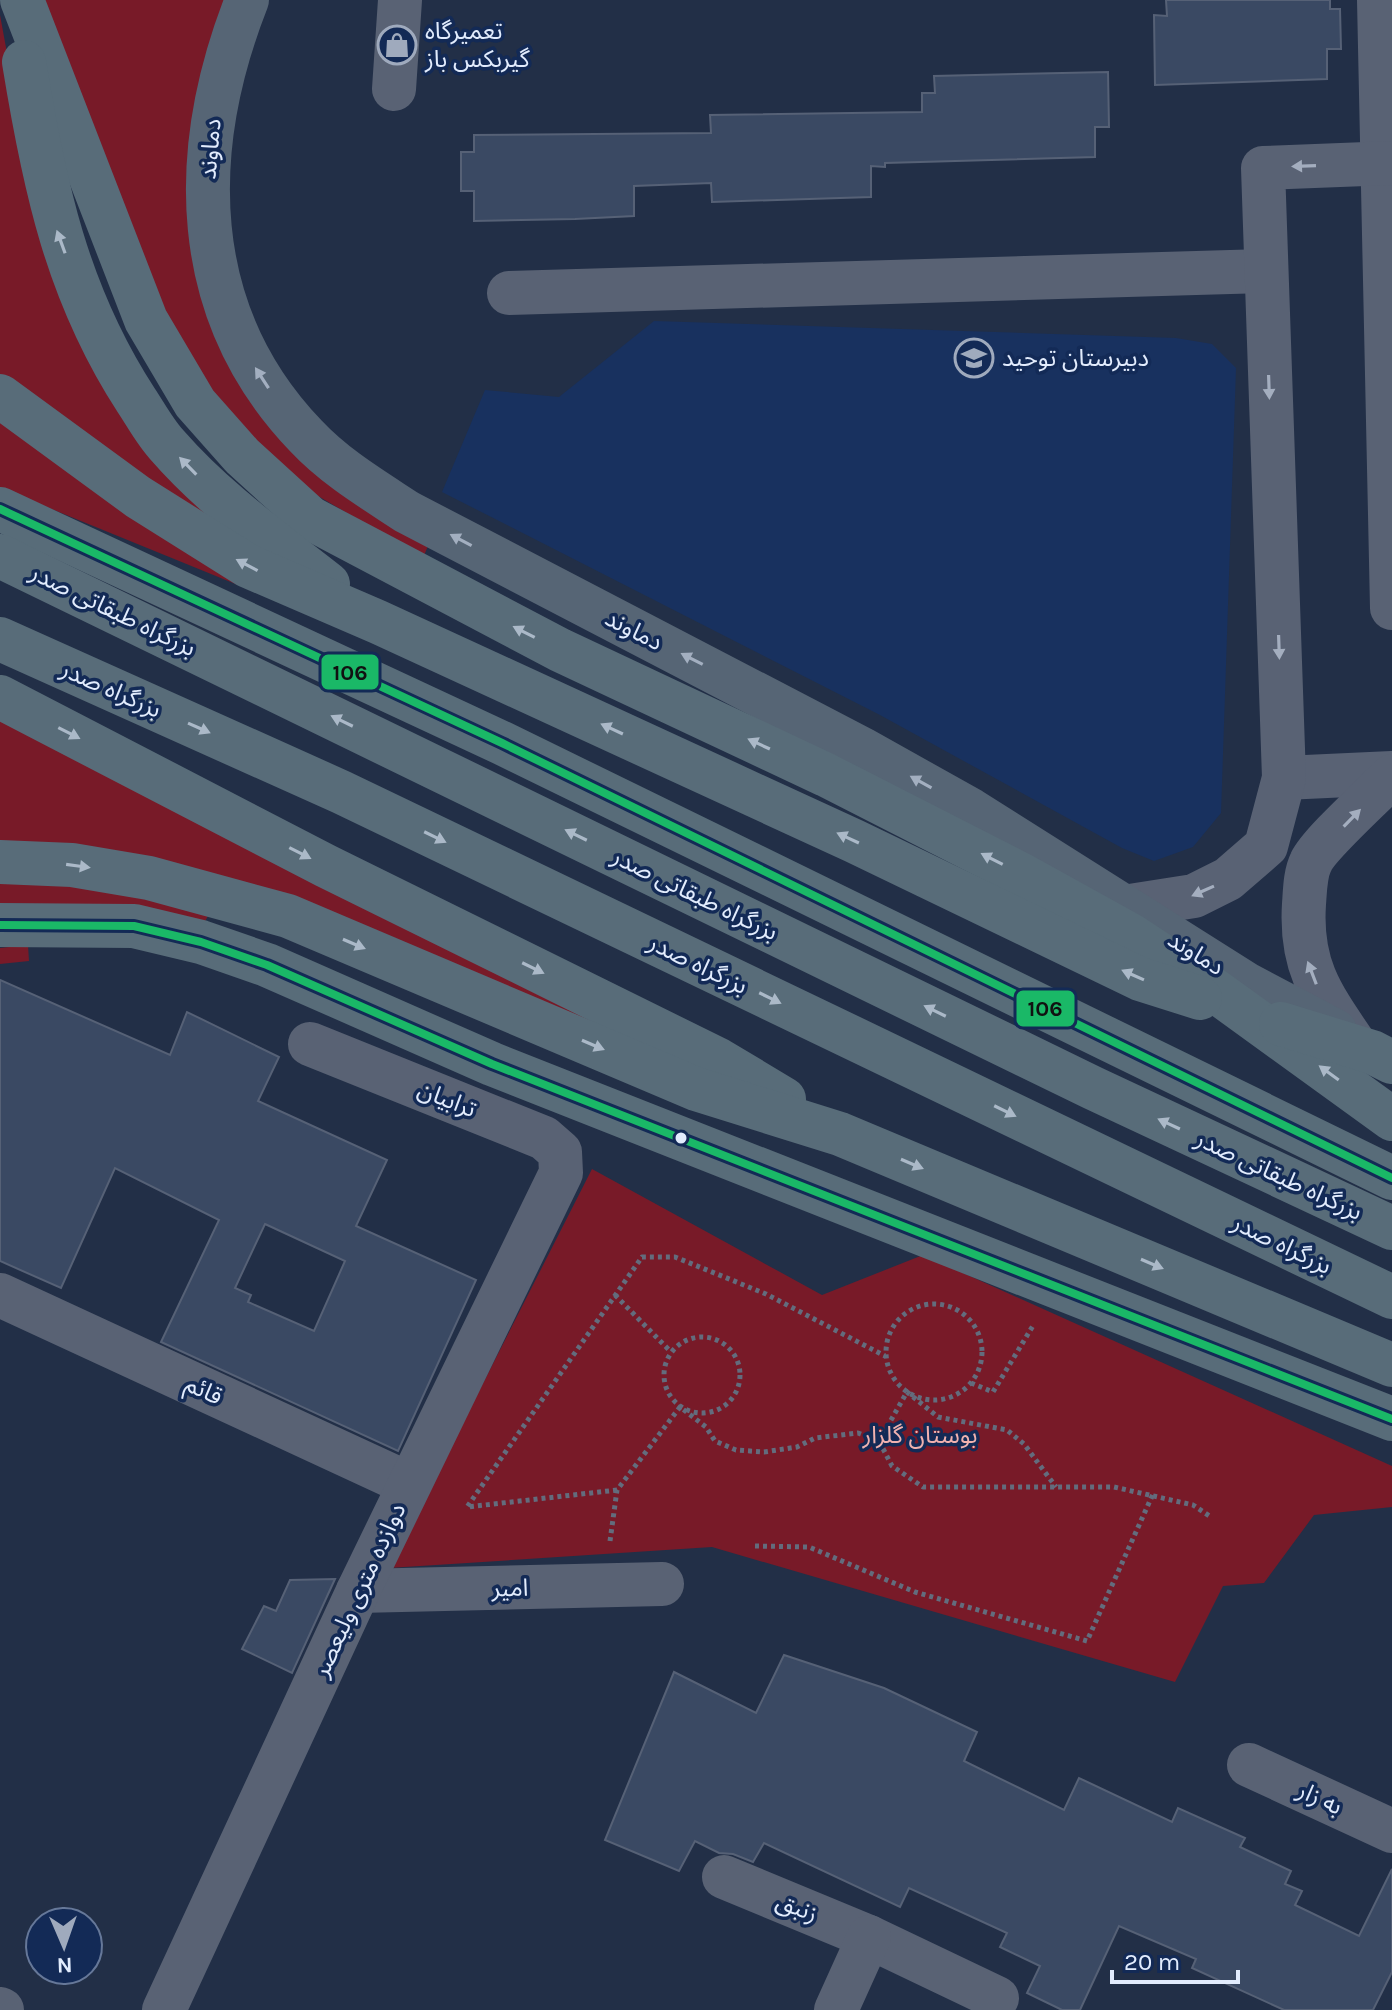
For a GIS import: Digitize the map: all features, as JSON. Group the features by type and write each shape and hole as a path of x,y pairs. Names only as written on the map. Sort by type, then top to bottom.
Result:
{"highway":[{"path":"14,0 39,154 55,225 83,302 118,372 165,443 224,503 378,622"},
{"path":"22,0 146,320 188,391 242,456 310,518 560,650 826,775 1020,874 1132,936 1214,990 1392,1119"},
{"path":"0,396 138,497 248,566 378,622 1140,979 1372,1052"},
{"path":"0,509 488,736 1392,1178"},
{"name":"بزرگراه طبقاتی صدر","path":"0,556 1093,1088 1392,1228"},
{"name":"بزرگراه صدر","path":"0,639 355,799 1392,1297"},
{"path":"0,697 326,866 719,1060 840,1134"},
{"path":"0,862 72,865 118,872 240,900 288,916 696,1089 840,1134 1392,1365"},
{"path":"0,925 134,926 201,942 267,965 507,1070 1392,1419"}],"main road":[{"name":"دماوند","path":"247,0 217,90 209,135 207,215 223,298 234,328 273,395 305,436 356,479 407,512 862,749 971,810 1248,985 1372,1052"}],"street":[{"path":"394,89 400,0"},
{"path":"1379,0 1387,163 1392,608"},
{"path":"1021,922 1194,896 1228,879 1266,846 1284,778 1263,168 1387,163"},
{"path":"509,293 1265,271"},
{"path":"1284,778 1392,775"},
{"path":"1372,1052 1320,992 1308,965 1302,932 1306,881 1312,860 1392,775"},
{"name":"ترابیان","path":"310,1044 544,1138 560,1152 561,1173"},
{"name":"دوازده متری ولیعصر","path":"164,2010 358,1591 561,1173"},
{"name":"قائم","path":"0,1295 409,1484"},
{"name":"امیر","path":"358,1591 662,1584"},
{"name":"به زار","path":"1249,1765 1392,1831"},
{"name":"زنبق","path":"724,1877 869,1937 997,1998"},
{"path":"836,2010 869,1937"}],"path":[{"path":"617,1490 467,1507 642,1257 675,1257 766,1294 885,1356"},
{"path":"615,1295 671,1352"},
{"path":"907,1392 929,1401 953,1397 971,1383 981,1362 981,1338 969,1318 948,1306 925,1305 904,1314 889,1333 885,1356 891,1377 907,1392 938,1417 1007,1430 1024,1444 1056,1487"},
{"path":"680,1407 705,1414 728,1404 740,1382 740,1369 728,1347 718,1340 693,1338 671,1352 663,1375 665,1388 680,1407 706,1427 715,1441 736,1450 764,1452 797,1447 815,1438 858,1433 879,1441 892,1466 923,1487 1114,1487 1193,1505 1211,1517"},
{"path":"971,1383 993,1392"},
{"path":"879,1441 907,1392"},
{"path":"605,1585 617,1490 680,1407"},
{"path":"755,1546 809,1547 915,1592 1087,1641 1153,1494"}],"shaded area":[{"path":"654,321 1176,338 1212,344 1236,368 1221,813 1193,847 1154,861 1122,848 880,715 442,492 485,390 559,397"}],"green space":[{"path":"45,0 231,0 212,307 430,541 423,558 284,473 175,348"},
{"path":"0,15 33,194 220,524 145,485 0,374"},
{"path":"0,415 238,585 0,488"},
{"path":"0,719 637,1043 0,844"},
{"path":"0,873 214,905 203,925 102,909 0,904"},
{"path":"28,945 29,961 0,964 0,948"},
{"name":"بوستان گلزار","path":"592,1169 822,1295 923,1255 1392,1466 1392,1507 1314,1515 1264,1583 1223,1586 1175,1682 712,1547 389,1568"}],"building":[{"path":"1166,0 1330,0 1330,9 1340,9 1341,49 1327,49 1327,79 1155,85 1154,15 1167,16"},
{"path":"1108,72 1109,127 1095,127 1095,157 885,163 885,167 871,166 871,197 712,202 711,183 634,186 634,216 474,221 474,191 461,191 461,152 474,152 474,135 711,133 710,115 922,112 922,93 935,93 934,76"},
{"path":"0,980 170,1055 187,1012 279,1057 258,1101 387,1160 356,1226 476,1280 398,1451 161,1342 219,1220 115,1168 61,1288 0,1261","holes":["265,1224 345,1261 314,1331 248,1302 251,1295 235,1288"]},
{"path":"335,1579 292,1673 242,1649 264,1606 276,1611 290,1580"},
{"path":"784,1655 884,1688 977,1732 964,1761 1064,1810 1079,1778 1172,1822 1178,1808 1245,1838 1240,1847 1291,1871 1285,1884 1302,1891 1295,1905 1359,1936 1392,1869 1392,1972 1373,2010 1284,2010 1192,1968 1196,1959 1119,1926 1080,2010 1062,2010 1027,1993 1040,1966 1000,1947 1007,1933 909,1888 900,1907 764,1843 753,1862 733,1854 719,1853 695,1841 679,1871 605,1840 674,1672 756,1713"}],"transit line":[{"name":"106","path":"0,509 502,743 1392,1178"},
{"name":"106","path":"0,925 134,926 201,942 267,965 492,1064 1392,1419"}],"place":[{"name":"تعمیرگاه گیربکس باز","path":"397,45"},
{"name":"دبیرستان توحید","path":"974,358"}]}
